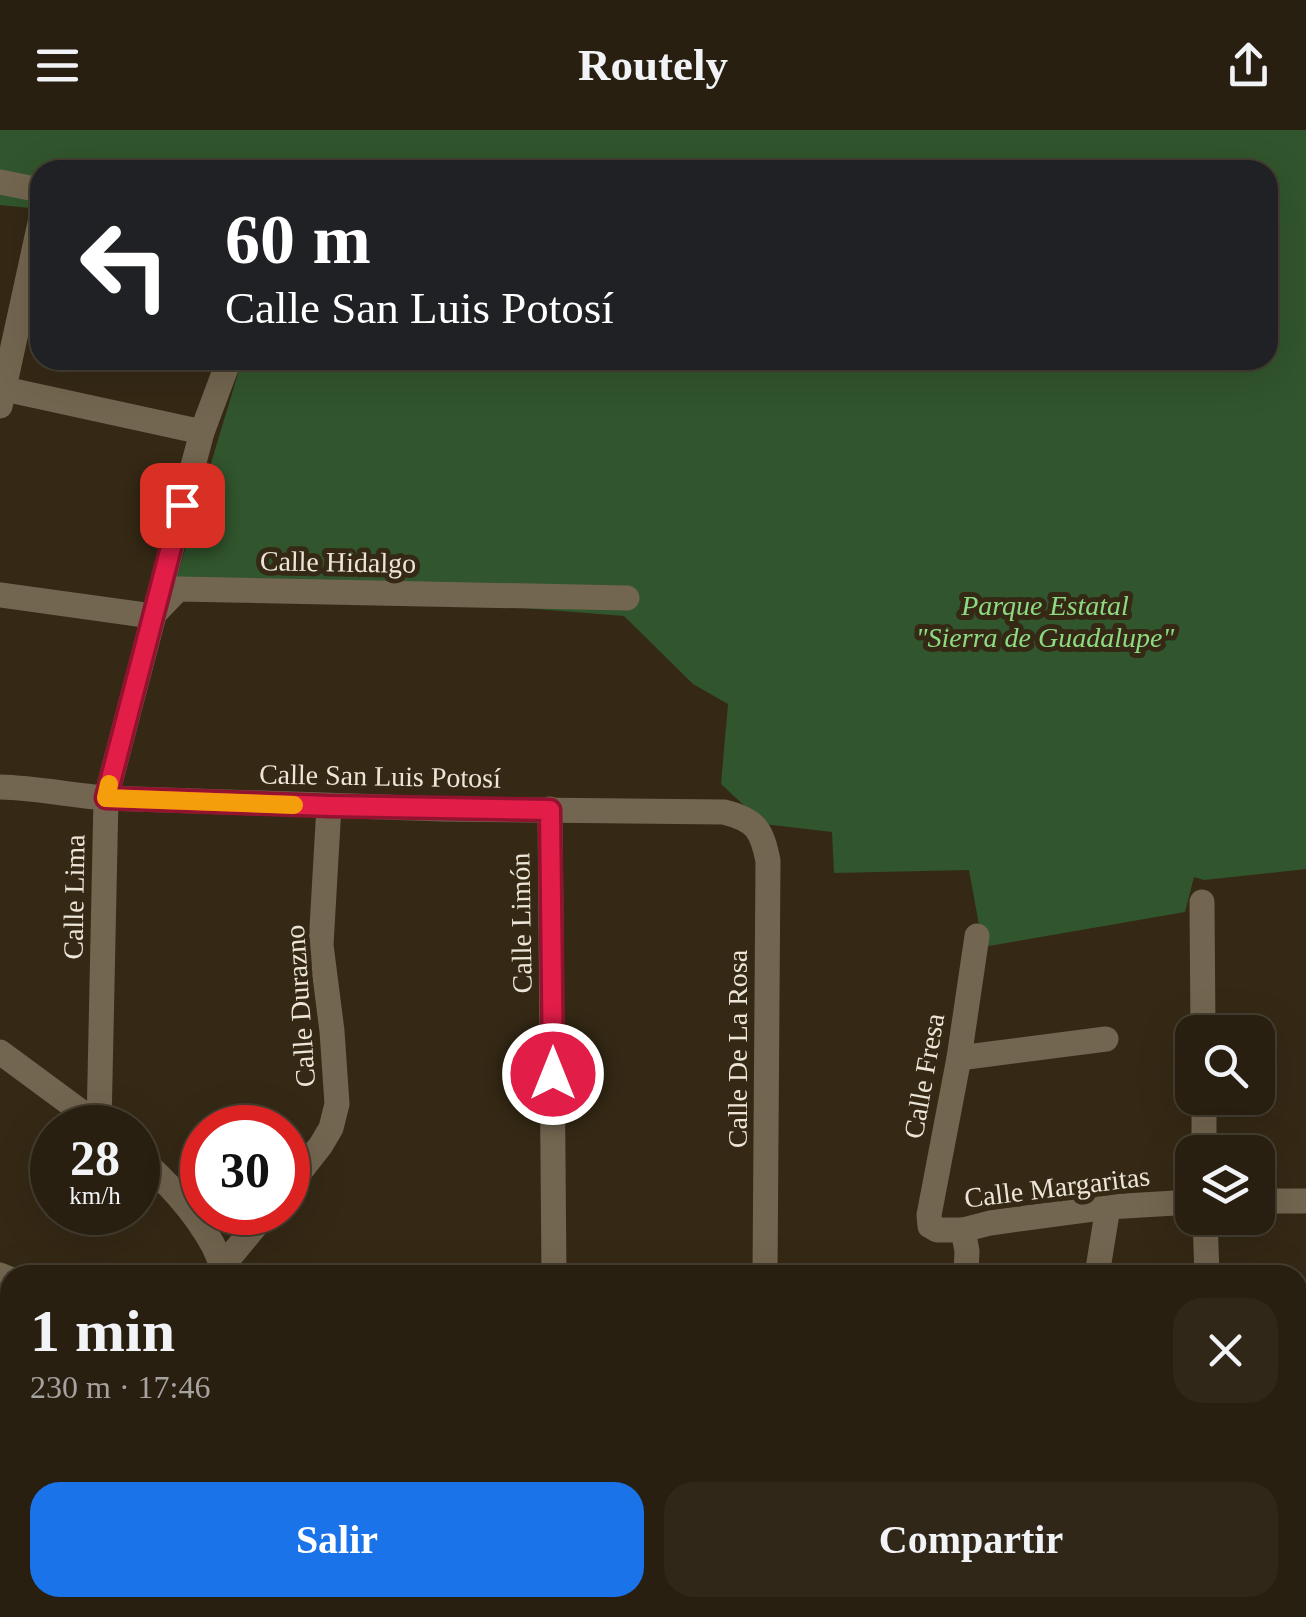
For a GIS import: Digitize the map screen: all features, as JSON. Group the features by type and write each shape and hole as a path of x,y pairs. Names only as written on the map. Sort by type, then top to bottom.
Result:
{"street":[{"path":"0,182 30,187"},
{"path":"30,268 2,394 202,432"},
{"name":"Calle Lima","path":"101,1105 106,798 202,432 225,370"},
{"name":"Calle Hidalgo","path":"152,616 178,589 627,598"},
{"path":"0,594 152,616"},
{"name":"Calle San Luis Potosí","path":"0,787 41,788 106,798 329,806 724,812 755,826"},
{"name":"Calle Durazno","path":"310,1158 331,1128 337,1104 321,945 329,806"},
{"name":"Calle Limón","path":"550,810 554,1265"},
{"name":"Calle De La Rosa","path":"755,826 768,861 766,1265"},
{"path":"1202,902 1203,1015"},
{"name":"Calle Fresa","path":"930,1226 978,936"},
{"path":"959,1058 1106,1039"},
{"path":"0,1052 72,1105"},
{"path":"160,1177 199,1224 212,1244 219,1265"},
{"path":"1275,1201 1306,1201"},
{"name":"Calle Margaritas","path":"930,1226 937,1230 964,1230 1108,1207 1175,1203"},
{"path":"1099,1265 1108,1207"},
{"path":"964,1230 966,1265"},
{"path":"227,1265 250,1235"},
{"path":"1206,1235 1207,1265"}],"green space":[{"name":"Parque Estatal \"Sierra de Guadalupe\"","path":"0,130 1306,130 1306,869 1204,880 1194,877 1185,912 983,947 969,870 834,873 832,832 764,824 721,784 728,704 693,684 624,616 176,580 239,370 1278,370 1278,160 30,160 30,208 0,205"}],"slow traffic":[{"path":"109,784 106,798 294,805"}],"route":[{"path":"182,505 106,798 550,810 553,1074"}]}
